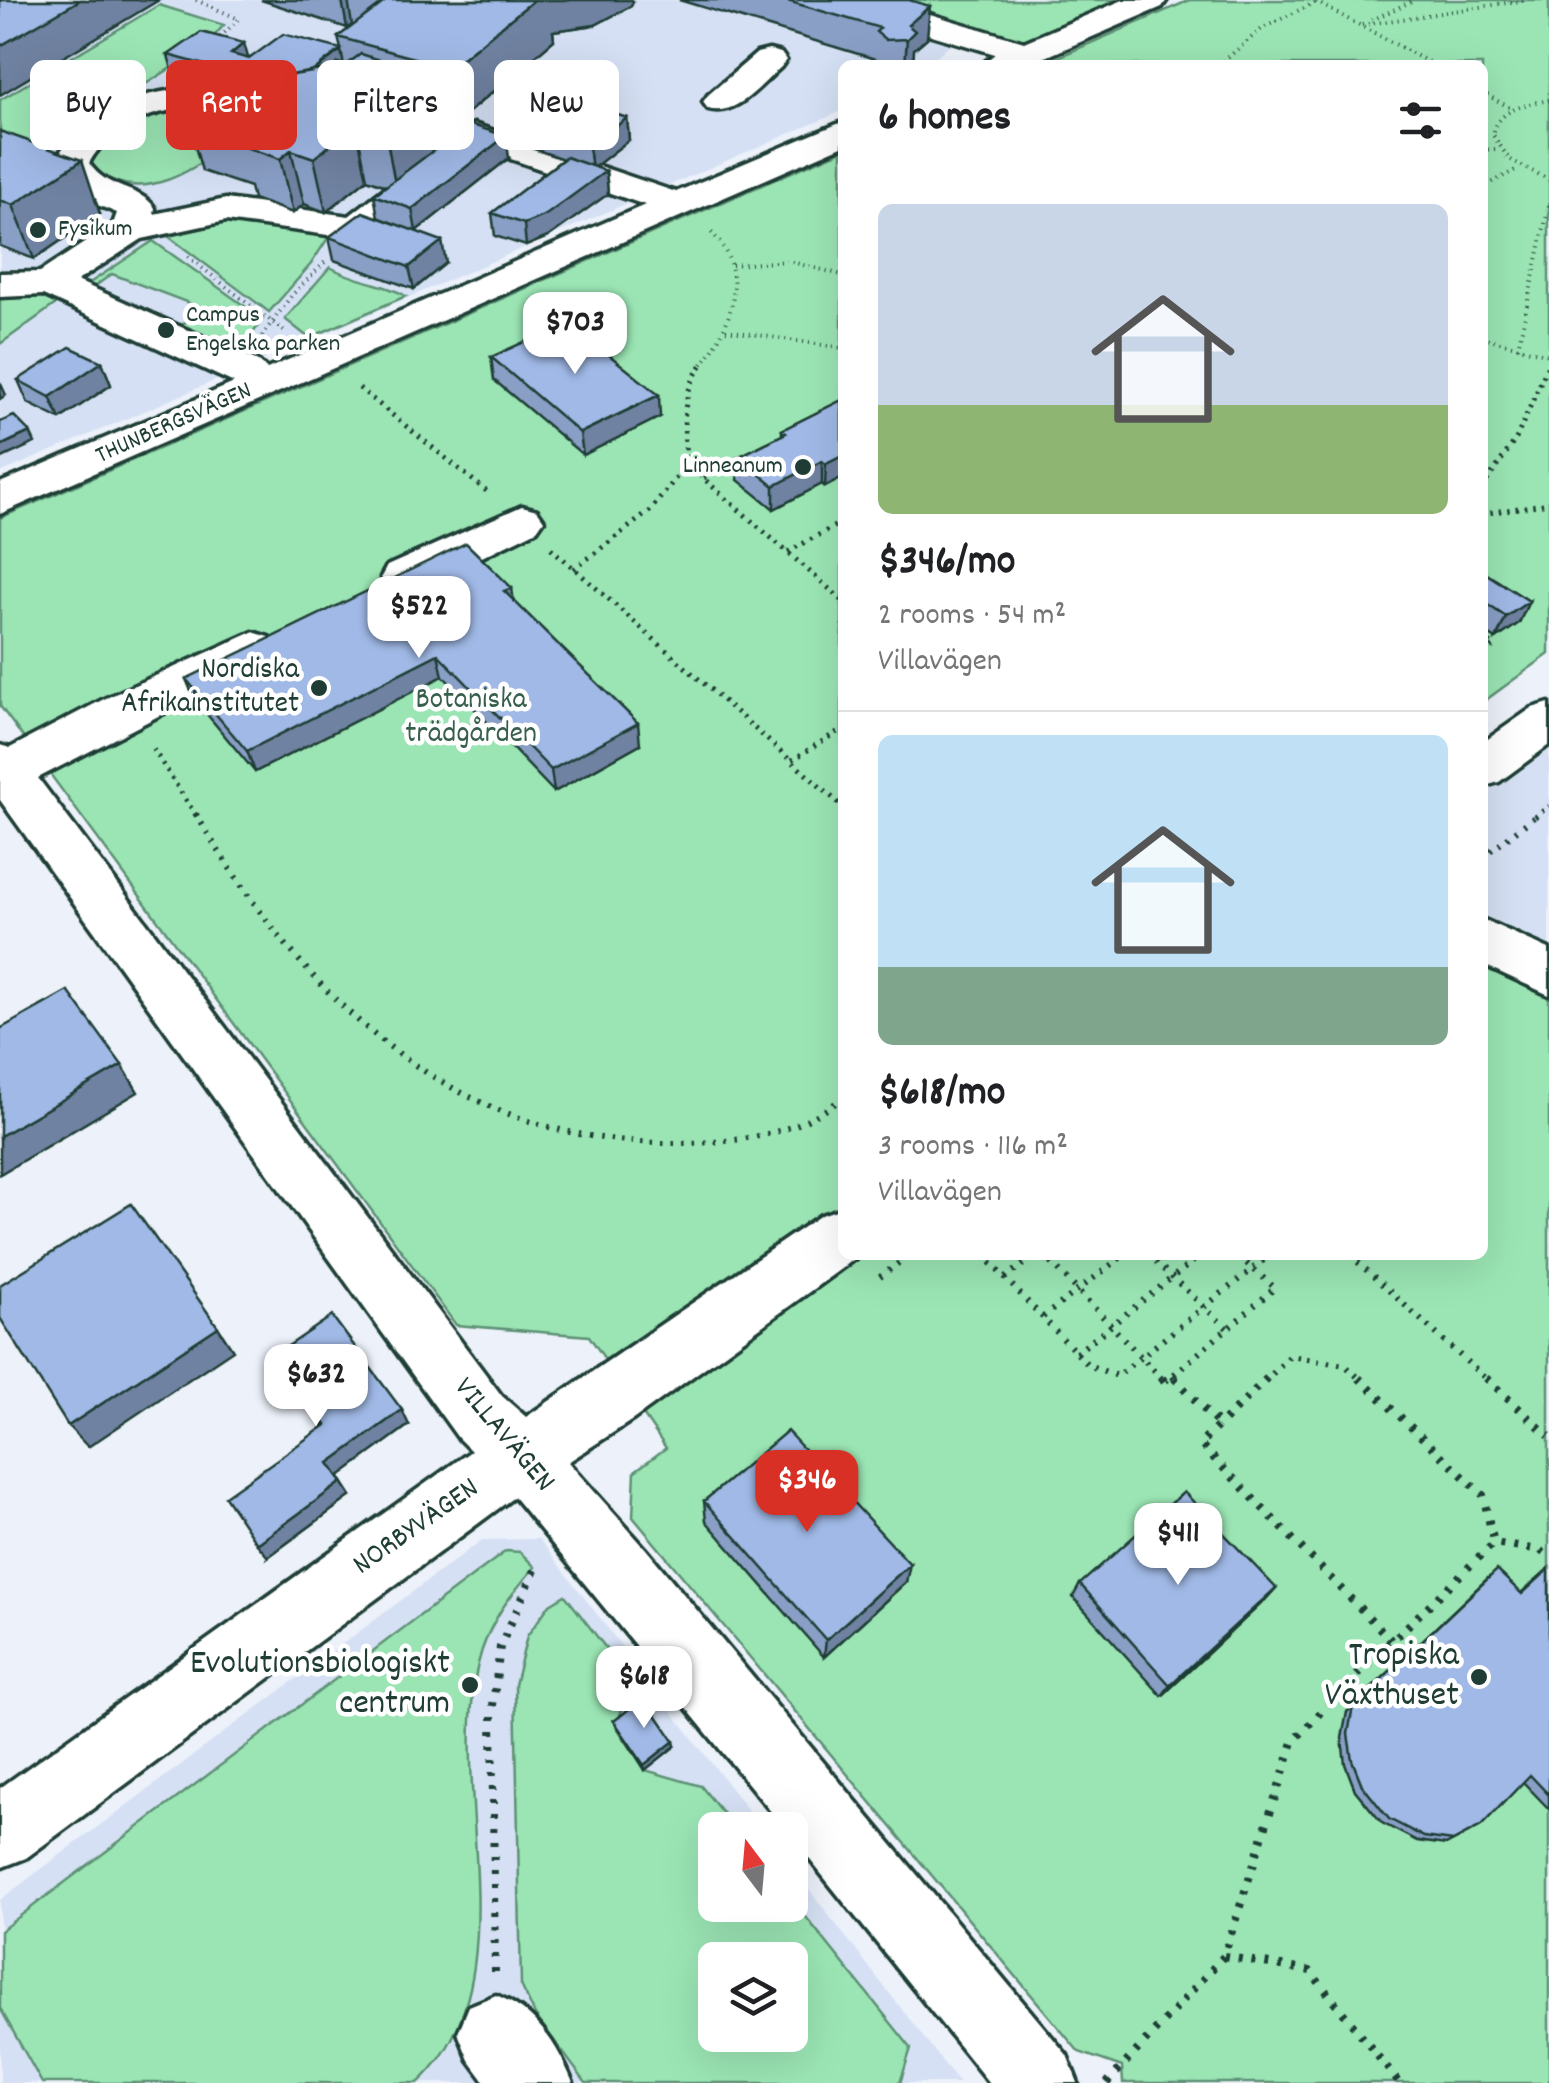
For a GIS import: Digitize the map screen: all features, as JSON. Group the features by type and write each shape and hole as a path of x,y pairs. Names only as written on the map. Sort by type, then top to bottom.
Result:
{"street":[{"path":"850,0 1012,59 1151,0"},
{"path":"720,102 769,60"},
{"path":"138,228 138,208 86,187 71,163 80,142 106,122 169,100 226,101 283,119 314,114"},
{"path":"49,283 138,228 226,210 357,228 474,135 677,204"},
{"name":"THUNBERGSVÄGEN","path":"0,500 253,378 320,359 838,135"},
{"path":"0,284 49,283 253,378"},
{"path":"366,595 522,520"},
{"path":"3,767 296,628"},
{"path":"1488,765 1549,720"},
{"name":"VILLAVÄGEN","path":"3,767 480,1416 524,1456 1039,2083"},
{"path":"1488,943 1549,973"},
{"name":"NORBYVÄGEN","path":"0,1832 453,1500 612,1398 838,1237"}],"path":[{"path":"1362,25 1414,0"},
{"path":"1362,25 1526,0"},
{"path":"1222,60 1264,27 1319,1 1425,60"},
{"path":"1488,95 1512,108"},
{"path":"1549,100 1512,108 1493,123 1491,136 1496,149 1520,168 1549,180"},
{"path":"1488,150 1496,149"},
{"path":"1488,185 1520,168"},
{"path":"677,204 718,237 732,265 734,292 732,320 690,382 682,423 687,464 838,596"},
{"path":"1518,347 1549,205"},
{"path":"138,228 286,333"},
{"path":"253,378 271,321 357,228"},
{"path":"732,265 766,258 798,261 838,274"},
{"path":"726,330 762,333 806,346 838,348"},
{"path":"1488,339 1549,354"},
{"path":"320,359 522,520 838,802"},
{"path":"1488,479 1516,439 1549,363"},
{"path":"704,478 756,450"},
{"path":"574,569 650,511 687,464"},
{"path":"1488,513 1549,503"},
{"path":"788,552 838,524"},
{"path":"121,712 170,769 222,856 255,900 357,1024 414,1070 457,1095 580,1138 662,1143 750,1137 812,1120 838,1101"},
{"path":"792,760 838,731"},
{"path":"1488,852 1549,806"},
{"path":"988,1260 1088,1364 1117,1376 1264,1260"},
{"path":"1004,1278 1029,1260"},
{"path":"1049,1260 1166,1382 1276,1288 1243,1260"},
{"path":"1043,1317 1117,1260"},
{"path":"1153,1260 1228,1329"},
{"path":"1076,1353 1194,1260"},
{"path":"1355,1260 1549,1436"},
{"path":"1391,1641 1200,1444 1290,1356 1345,1365 1483,1495 1494,1542"},
{"path":"1172,1376 1219,1425"},
{"path":"515,2058 492,1714 500,1647 564,1508"},
{"path":"1494,1542 1540,1550 1549,1558"},
{"path":"1106,2083 1224,1956 1292,1742 1494,1542"},
{"path":"1224,1956 1310,1971 1399,2083"}],"shaded area":[{"name":"Campus Engelska parken","path":"21,0 817,0 953,41 932,60 838,60 838,113 0,473 0,12"},
{"path":"1549,727 1549,960 1488,930 1488,772"},
{"name":"Evolutionsbiologiskt centrum","path":"539,1539 749,1812 698,1812 698,1922 808,1922 808,1888 959,2083 0,2083 0,1900 482,1540"}],"green space":[{"path":"869,0 1125,0 1020,45"},
{"path":"1190,0 1549,0 1549,654 1488,698 1488,60 1052,60"},
{"path":"159,5 224,25 204,47 184,60 166,60 166,71 146,84 146,60 67,60"},
{"path":"30,82 30,150 42,150 15,167 0,162 0,100"},
{"path":"166,109 166,150 220,150 178,176 156,183 134,185 112,180 91,166 88,150 146,150 146,116"},
{"name":"Botaniska trädgården","path":"838,152 838,1260 1488,1260 1488,968 1549,998 1549,2083 1123,2083 1122,2067 1079,2052 633,1517 635,1471 666,1448 589,1336 456,1325 0,706 0,518"},
{"path":"247,218 322,227 328,238 269,312 168,236"},
{"path":"153,241 263,319 241,350 181,325 205,309 112,274 91,289 85,286"},
{"path":"330,267 406,296 309,338 285,319"},
{"path":"45,291 60,301 0,344 0,295"},
{"path":"506,1551 520,1552 535,1567 500,1612 478,1664 471,1714 477,1941 469,1994 450,2042 418,2083 42,2083 0,2008 0,1931"},
{"path":"565,1595 632,1682 616,1726 645,1770 701,1786 722,1812 698,1812 698,1922 808,1919 911,2048 900,2083 586,2083 535,2015 521,1985 515,1685 527,1636 550,1604"}],"building":[{"path":"0,0 80,0 0,46"},
{"path":"387,0 534,0 460,60 421,60 338,37"},
{"path":"784,0 909,0 930,6 908,25 915,31 907,39 886,40 876,32 880,28"},
{"path":"201,32 244,43 231,54 249,59 283,34 341,49 327,60 317,60 317,68 312,72 297,74 297,60 186,60 168,55"},
{"path":"361,54 380,60 352,60"},
{"path":"317,71 317,150 324,150 314,158 291,150 297,150 297,74"},
{"path":"474,126 494,132 494,145 412,209 374,195 434,150 474,150"},
{"path":"0,131 30,142 30,150 54,150 82,160 13,205 0,200"},
{"path":"254,150 291,150 280,159"},
{"path":"566,157 606,171 546,215 524,224 492,213"},
{"path":"363,212 442,241 409,267 329,237"},
{"path":"568,322 659,395 580,433 491,357"},
{"path":"70,347 102,362 50,397 18,380"},
{"path":"838,402 838,458 826,464 822,461 774,486 738,457 786,433 782,430"},
{"path":"14,416 30,432 0,446 0,422"},
{"name":"Nordiska Afrikainstitutet","path":"466,543 512,588 504,591 638,723 551,770 438,654 247,751 186,679"},
{"path":"1488,575 1529,601 1506,617 1488,605"},
{"path":"68,991 122,1065 0,1136 0,1029"},
{"path":"131,1204 218,1327 68,1426 0,1318 0,1285"},
{"path":"332,1316 402,1410 329,1463 342,1482 257,1544 225,1496 326,1425 275,1355"},
{"path":"787,1431 910,1564 826,1640 704,1501"},
{"path":"1184,1492 1276,1588 1170,1685 1080,1584"},
{"name":"Tropiska Växthuset","path":"1549,1569 1549,1795 1530,1775 1481,1826 1453,1841 1424,1837 1389,1819 1362,1785 1352,1760 1348,1734 1353,1706 1497,1570 1522,1594"},
{"path":"644,1697 674,1741 644,1765 614,1721"}],"place":[{"name":"Fysikum","path":"38,230"},
{"name":"Campus Engelska parken","path":"166,330"},
{"name":"Linneanum","path":"803,467"},
{"name":"Nordiska Afrikainstitutet","path":"319,688"},
{"name":"Tropiska Växthuset","path":"1479,1677"},
{"name":"Evolutionsbiologiskt centrum","path":"470,1685"}]}
